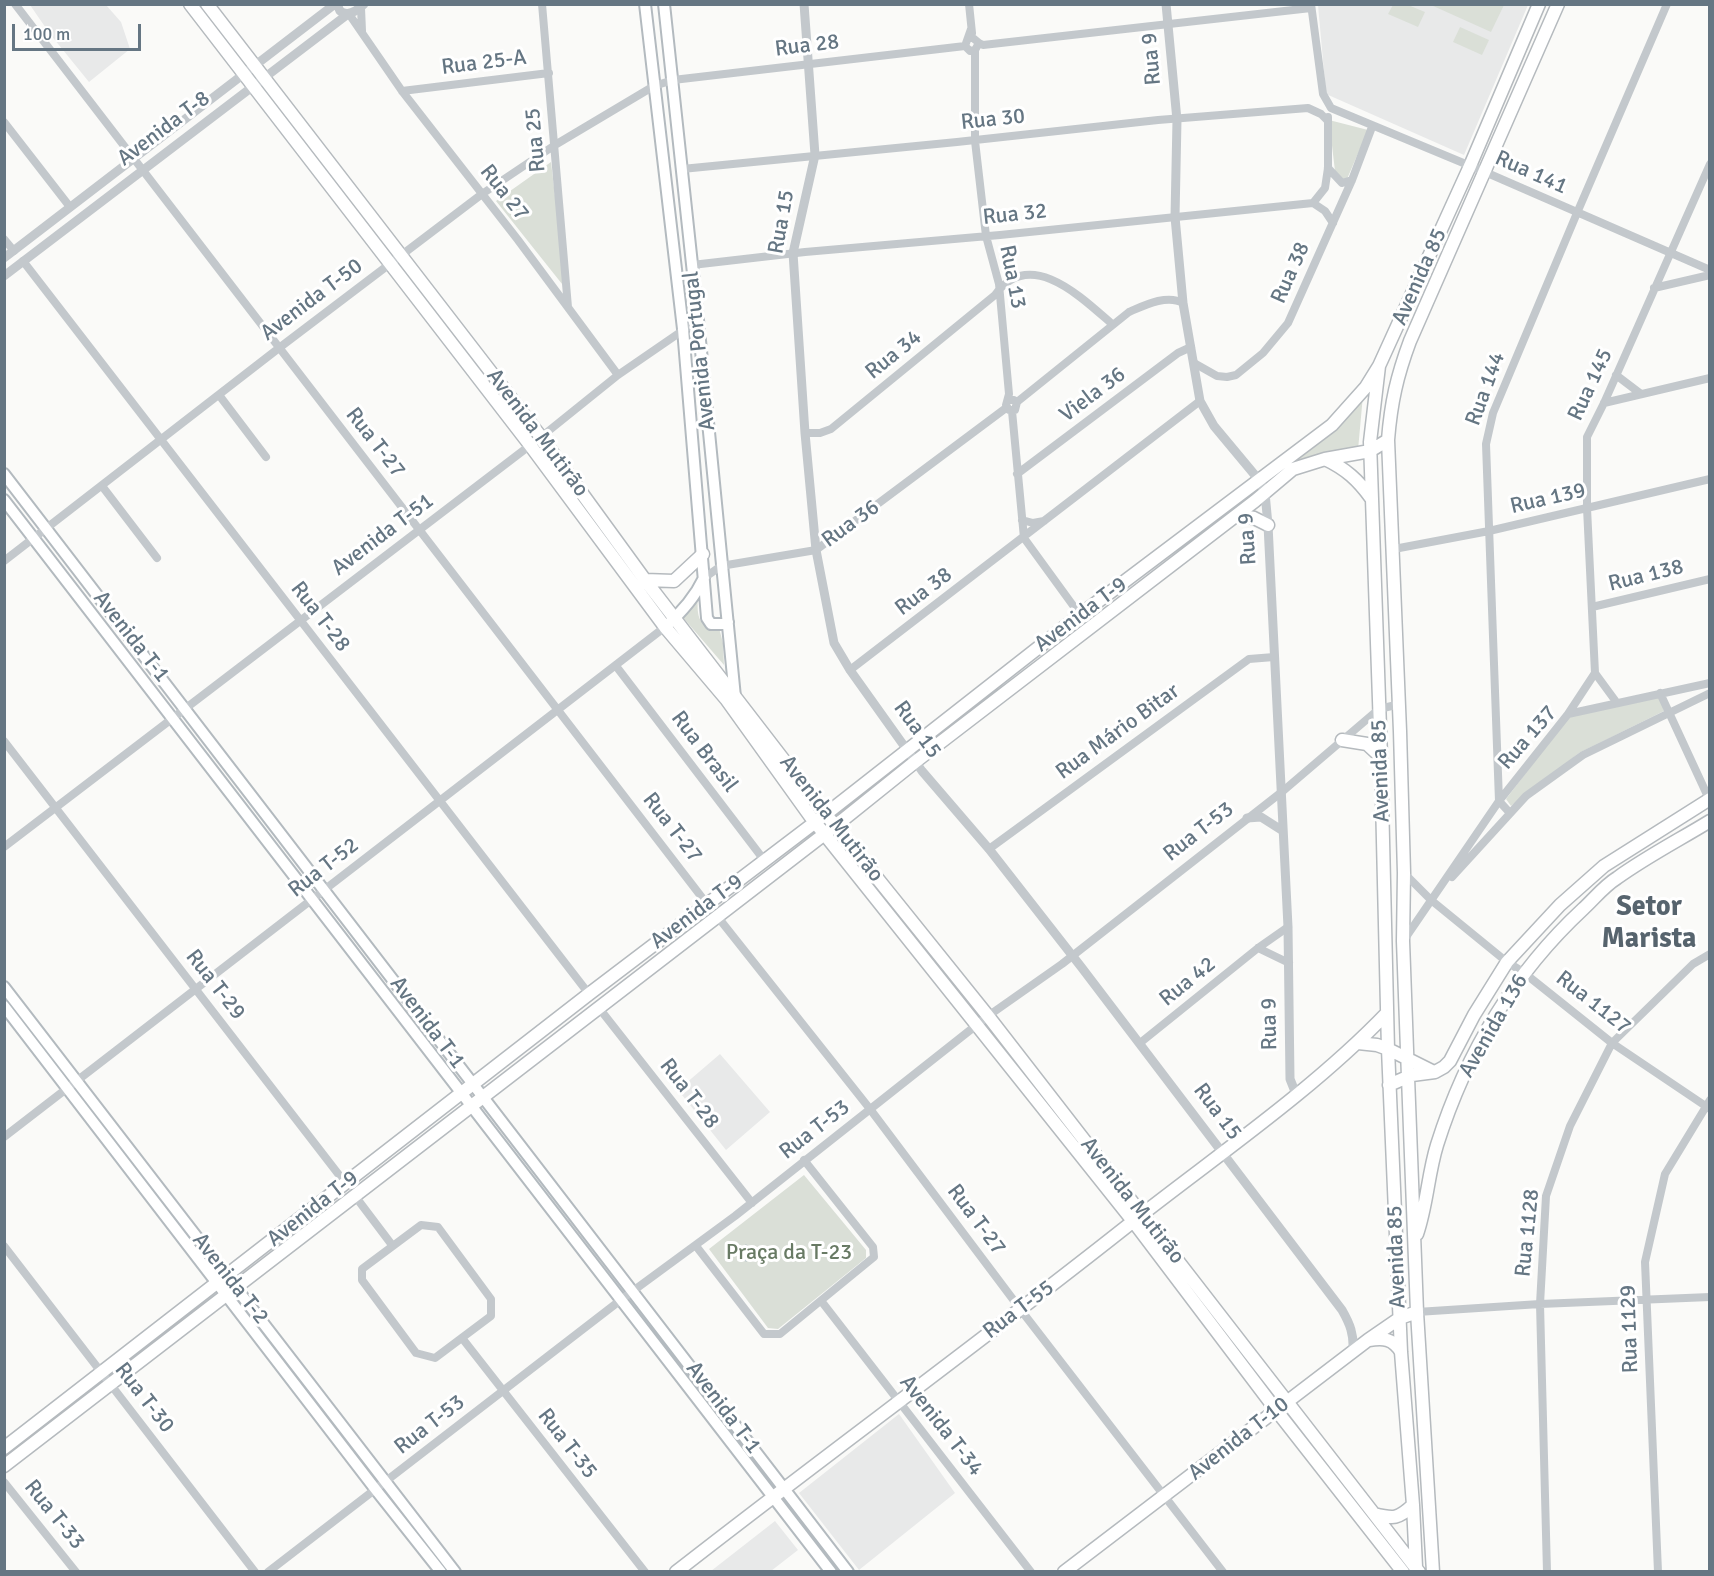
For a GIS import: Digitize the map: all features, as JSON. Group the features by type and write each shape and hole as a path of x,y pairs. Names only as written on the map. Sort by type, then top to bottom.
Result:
{"main road":[{"name":"Avenida Mutirão","path":"190,4 670,623 815,822 1287,1402 1417,1570"},
{"name":"Avenida Mutirão","path":"207,4 541,437 645,580 670,623 735,697 988,1016 1138,1218 1276,1410 1403,1572"},
{"name":"Avenida Portugal","path":"645,4 683,329 707,618 711,624 728,622"},
{"name":"Avenida Portugal","path":"664,4 735,697"},
{"name":"Avenida 85","path":"1417,1570 1401,1352 1389,1085 1381,757 1370,451 1379,366 1470,166 1539,4"},
{"name":"Avenida 85","path":"1433,1572 1417,1312 1407,1077 1400,704 1388,440 1396,379 1410,341 1558,4"},
{"name":"Avenida T-9","path":"4,1448 589,994 826,814 1080,615 1332,425 1366,387 1379,366"},
{"name":"Avenida T-9","path":"4,1466 1238,515 1293,469 1325,459 1370,451 1388,440"},
{"path":"1325,459 1354,476 1372,499"},
{"name":"Avenida T-1","path":"4,474 633,1291 778,1492 831,1572"},
{"name":"Avenida T-1","path":"4,500 622,1299 778,1492 848,1572"},
{"path":"1238,515 1254,518 1268,525"},
{"path":"645,580 674,581 703,554"},
{"name":"Rua 36","path":"670,623 699,590 704,578"},
{"path":"1342,740 1366,744 1381,757"},
{"name":"Avenida 136","path":"1389,1085 1407,1077 1440,1070 1450,1060 1474,1015 1507,962 1560,905 1605,866 1709,799"},
{"name":"Avenida 136","path":"1414,1241 1423,1218 1436,1147 1461,1079 1486,1029 1523,972 1562,928 1615,879 1710,821"},
{"name":"Avenida T-2","path":"4,987 73,1085 232,1292 376,1490 441,1572"},
{"name":"Avenida T-2","path":"4,1006 73,1085"},
{"name":"Rua T-55","path":"676,1572 778,1492 1021,1310 1296,1094 1358,1043 1387,1013"},
{"path":"1358,1043 1388,1048"},
{"name":"Avenida 136","path":"1388,1048 1435,1072"},
{"name":"Avenida T-2","path":"232,1292 387,1482 455,1572"},
{"name":"Avenida T-10","path":"1064,1572 1163,1493 1353,1351 1400,1318 1417,1312"},
{"path":"1368,1340 1388,1339 1398,1346 1401,1352"},
{"path":"1374,1514 1390,1518 1405,1513 1413,1505"}],"street":[{"name":"Rua T-27","path":"15,4 707,904"},
{"name":"Avenida T-8","path":"4,258 336,4"},
{"path":"336,4 340,11 349,14"},
{"name":"Rua 25","path":"542,4 568,309"},
{"name":"Rua 15","path":"804,4 815,155 793,253 805,433 816,550 834,643 850,670 915,762 989,849 1140,1043 1342,1310 1354,1338 1353,1351"},
{"name":"Rua 13","path":"969,4 975,141 986,236 1000,286 1024,538 1080,615"},
{"name":"Rua 9","path":"1166,4 1177,120 1175,216 1183,303 1200,401 1214,426 1259,480 1265,493 1283,791 1289,963 1290,1079 1296,1094"},
{"name":"Rua 144","path":"1499,801 1486,444 1493,413 1667,4"},
{"name":"Avenida T-8","path":"4,276 362,6"},
{"path":"362,6 362,33"},
{"path":"1311,6 1316,101 1327,120"},
{"name":"Rua 28","path":"654,86 673,80 810,63 1169,24 1311,6"},
{"name":"Rua 27","path":"349,14 410,102 518,240 618,375"},
{"name":"Rua 25-A","path":"402,91 549,73"},
{"name":"Avenida T-50","path":"4,561 482,194 555,145 654,86"},
{"name":"Rua 25-A","path":"410,102 423,88"},
{"path":"1316,101 1338,112"},
{"name":"Rua 30","path":"682,169 975,141 1158,120 1177,120 1316,101"},
{"path":"1333,223 1325,212 1313,204 1325,188 1328,168 1327,120 1330,114 1338,112"},
{"name":"Rua 141","path":"1338,112 1485,172 1710,270"},
{"path":"4,122 70,207"},
{"name":"Rua 38","path":"1194,363 1208,372 1227,377 1236,375 1263,353 1288,323 1352,180 1372,127"},
{"name":"Rua 145","path":"1595,673 1587,508 1587,437 1617,375 1710,164"},
{"path":"1328,168 1342,183 1352,180"},
{"name":"Rua 32","path":"692,266 793,253 1313,204"},
{"path":"4,239 14,251"},
{"name":"Rua T-28","path":"23,261 589,994"},
{"path":"1000,286 1015,277 1031,275 1047,278 1071,288 1112,324"},
{"path":"1654,288 1710,275"},
{"name":"Rua 34","path":"805,433 820,433 831,429 1000,286"},
{"name":"Rua 36","path":"704,578 721,566 816,550 1011,406 1129,312 1148,304 1170,300 1183,303"},
{"name":"Avenida T-51","path":"4,847 541,437 618,375 698,320"},
{"name":"Viela 36","path":"1017,474 1178,353 1191,347"},
{"path":"1617,375 1641,394"},
{"path":"1604,403 1710,378"},
{"path":"219,395 266,457"},
{"name":"Rua 38","path":"850,670 1200,401"},
{"name":"Rua 139","path":"1394,549 1489,531 1710,479"},
{"path":"102,486 158,558"},
{"path":"1022,520 1033,523 1048,519"},
{"name":"Rua 138","path":"1592,607 1710,579"},
{"name":"Rua T-52","path":"4,1137 670,623"},
{"name":"Rua Mário Bitar","path":"989,849 1249,659 1274,657"},
{"name":"Rua Brasil","path":"616,666 764,860"},
{"path":"1568,714 1595,673 1617,703"},
{"name":"Rua 137","path":"1403,941 1499,801 1568,714 1710,683"},
{"path":"1660,693 1709,799"},
{"name":"Rua 137","path":"1431,900 1526,796 1583,754 1710,693"},
{"path":"1379,710 1400,704"},
{"name":"Rua T-53","path":"268,1572 622,1299 752,1203 988,1016 1071,956 1283,791 1379,710"},
{"name":"Rua T-29","path":"4,741 346,1184"},
{"path":"1499,801 1509,812"},
{"path":"1247,818 1262,817 1283,831"},
{"name":"Rua 1127","path":"1404,873 1431,900 1507,962 1612,1042 1708,1105"},
{"name":"Rua T-27","path":"717,916 870,1109 1223,1572"},
{"name":"Rua 42","path":"1140,1043 1258,948 1288,927"},
{"path":"1258,948 1289,963"},
{"name":"Rua 1128","path":"1547,1572 1540,1304 1546,1196 1570,1126 1612,1042 1693,964 1710,954"},
{"name":"Rua T-28","path":"599,1008 752,1203"},
{"name":"Rua 1129","path":"1658,1572 1646,1262 1665,1174 1708,1105"},
{"path":"696,1246 764,1334 780,1334 822,1302 874,1257 873,1247 804,1160"},
{"path":"355,1196 392,1245"},
{"path":"421,1225 438,1227 491,1299 491,1316 462,1338 435,1358 416,1353 362,1280 362,1269 421,1225"},
{"name":"Rua T-30","path":"4,1246 255,1572"},
{"path":"1417,1312 1710,1297"},
{"name":"Avenida T-34","path":"822,1302 1031,1572"},
{"name":"Rua T-35","path":"462,1338 645,1572"},
{"name":"Rua T-33","path":"4,1482 76,1572"}],"shaded area":[{"path":"30,5 106,5 121,22 130,49 89,82"},
{"path":"1318,5 1528,5 1464,155 1326,94"},
{"path":"720,1054 770,1112 726,1150 678,1090"},
{"path":"746,1244 755,1254 746,1262 738,1251"},
{"path":"899,1414 955,1493 859,1570 799,1493"},
{"path":"775,1521 798,1550 771,1571 711,1571"}],"green space":[{"path":"1393,5 1408,5 1425,12 1418,27 1388,14"},
{"path":"1431,5 1504,5 1491,32"},
{"path":"1460,27 1489,40 1482,55 1453,42"},
{"path":"1329,120 1368,130 1347,179 1341,180 1335,171"},
{"path":"551,162 566,289 496,201"},
{"path":"1363,395 1358,450 1303,459 1278,477 1276,473"},
{"path":"698,594 698,613 702,622 719,628 723,643 724,665 680,614"},
{"path":"1660,695 1664,711 1579,753 1511,806 1506,799 1569,716"},
{"name":"Praça da T-23","path":"804,1175 866,1250 866,1258 778,1329 768,1328 709,1249"}],"district":[{"name":"Setor Marista","path":"1649,924"}]}
